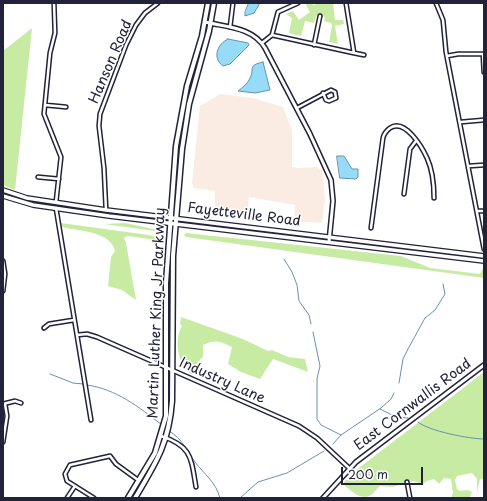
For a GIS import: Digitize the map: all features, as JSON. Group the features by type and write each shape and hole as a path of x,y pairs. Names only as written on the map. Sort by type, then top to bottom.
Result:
{"main road":[{"name":"Martin Luther King Jr Parkway","path":"128,498 151,462 161,436 166,409 166,288 175,158 187,86 205,22 208,3"},
{"name":"Martin Luther King Jr Parkway","path":"135,498 157,462 167,438 172,410 172,299 176,224 185,123 211,23 214,3"},
{"name":"Fayetteville Road","path":"3,190 27,198 106,210 484,255"},
{"name":"Fayetteville Road","path":"3,196 26,203 170,224 484,260"}],"street":[{"path":"54,3 54,33 50,53 45,119 60,155 56,202"},
{"name":"Hanson Road","path":"106,210 104,166 99,124 100,114 123,52 136,25 145,13 158,3"},
{"path":"230,27 233,3"},
{"path":"262,43 272,35 278,12 298,3"},
{"path":"346,3 354,52"},
{"path":"436,3 443,20 448,56 484,249"},
{"path":"314,45 320,16"},
{"path":"205,22 245,31 262,43 297,108 326,166 331,180 333,201 329,242"},
{"path":"272,35 364,55"},
{"path":"448,56 458,54 483,54 484,72"},
{"path":"297,108 323,93 331,90 335,92 336,98 329,101 326,100 323,93"},
{"path":"45,105 66,107"},
{"path":"461,122 484,120"},
{"path":"371,228 385,132 392,126 402,127 416,141 425,154 430,165 434,184 434,198"},
{"path":"404,194 410,150 416,141"},
{"path":"469,166 484,165"},
{"path":"38,177 59,179"},
{"path":"56,208 91,420"},
{"path":"477,211 484,211"},
{"path":"3,261 5,274 3,292"},
{"path":"44,328 49,324 74,320"},
{"name":"Industry Lane","path":"77,335 87,334 97,336 308,431 327,446 349,468"},
{"name":"East Cornwallis Road","path":"323,498 349,468 484,365"},
{"path":"3,442 6,416 4,404 15,401 21,403"},
{"path":"161,436 182,445 189,453 196,487"},
{"path":"94,498 66,479 65,474 72,464 109,456 112,457 120,467 139,481"},
{"path":"407,482 410,498"},
{"path":"67,498 75,486"}],"shaded area":[{"path":"220,94 253,98 283,107 292,130 292,167 317,167 322,171 325,199 322,223 294,221 295,205 249,197 247,216 215,212 215,191 194,188 192,183 200,106"}],"green space":[{"path":"307,3 315,5 316,3 333,3 335,20 343,20 344,24 335,26 338,44 329,42 332,26 331,23 324,21 325,17 317,15 314,23 305,21 301,36 289,33 292,18 286,14 293,11 299,20 310,12 306,5"},
{"path":"32,28 15,190 3,185 3,51"},
{"path":"61,223 149,235 163,239 164,241 128,236 124,238 136,300 122,290 108,286 111,257 115,251 108,240 95,234 62,227"},
{"path":"125,223 163,231 104,224"},
{"path":"186,233 401,256 430,268 480,274 484,266 484,278 186,237 184,235"},
{"path":"181,317 243,339 268,351 272,350 288,357 305,359 308,372 273,359 260,379 241,372 228,364 232,347 221,342 214,341 203,345 203,357 198,362 197,370 191,374 183,365 178,352 178,338 182,326 180,324"},
{"path":"484,372 484,479 480,479 477,492 477,479 472,473 457,476 455,480 457,489 460,491 468,490 472,492 470,497 451,498 453,493 451,479 444,478 439,484 434,479 423,484 413,481 392,487 380,486 367,497 357,495 345,486 344,482 355,471"}],"water":[{"path":"249,3 260,3 254,13 245,16 245,12"},
{"path":"228,39 248,43 249,45 230,64 223,66 218,59 217,51 221,44"},
{"path":"263,62 270,90 255,93 238,91 244,86 251,76 253,66"},
{"path":"337,156 344,156 352,169 358,169 358,177 356,179 340,178"}],"waterway":[{"path":"284,259 292,272 297,285 299,301 309,315 311,324"},
{"path":"399,383 403,359 425,318 435,310 445,294 443,284"},
{"path":"313,332 320,366 317,379 317,419 321,425 341,435"},
{"path":"50,374 73,383 83,384"},
{"path":"87,385 108,390 127,400 162,425"},
{"path":"333,444 341,435 381,408 391,399 394,393"},
{"path":"380,409 396,417 408,418"},
{"path":"418,422 440,431 469,438 484,439"},
{"path":"169,431 181,441 195,462 213,483 220,498"},
{"path":"240,498 258,482 287,473 324,451"}]}
